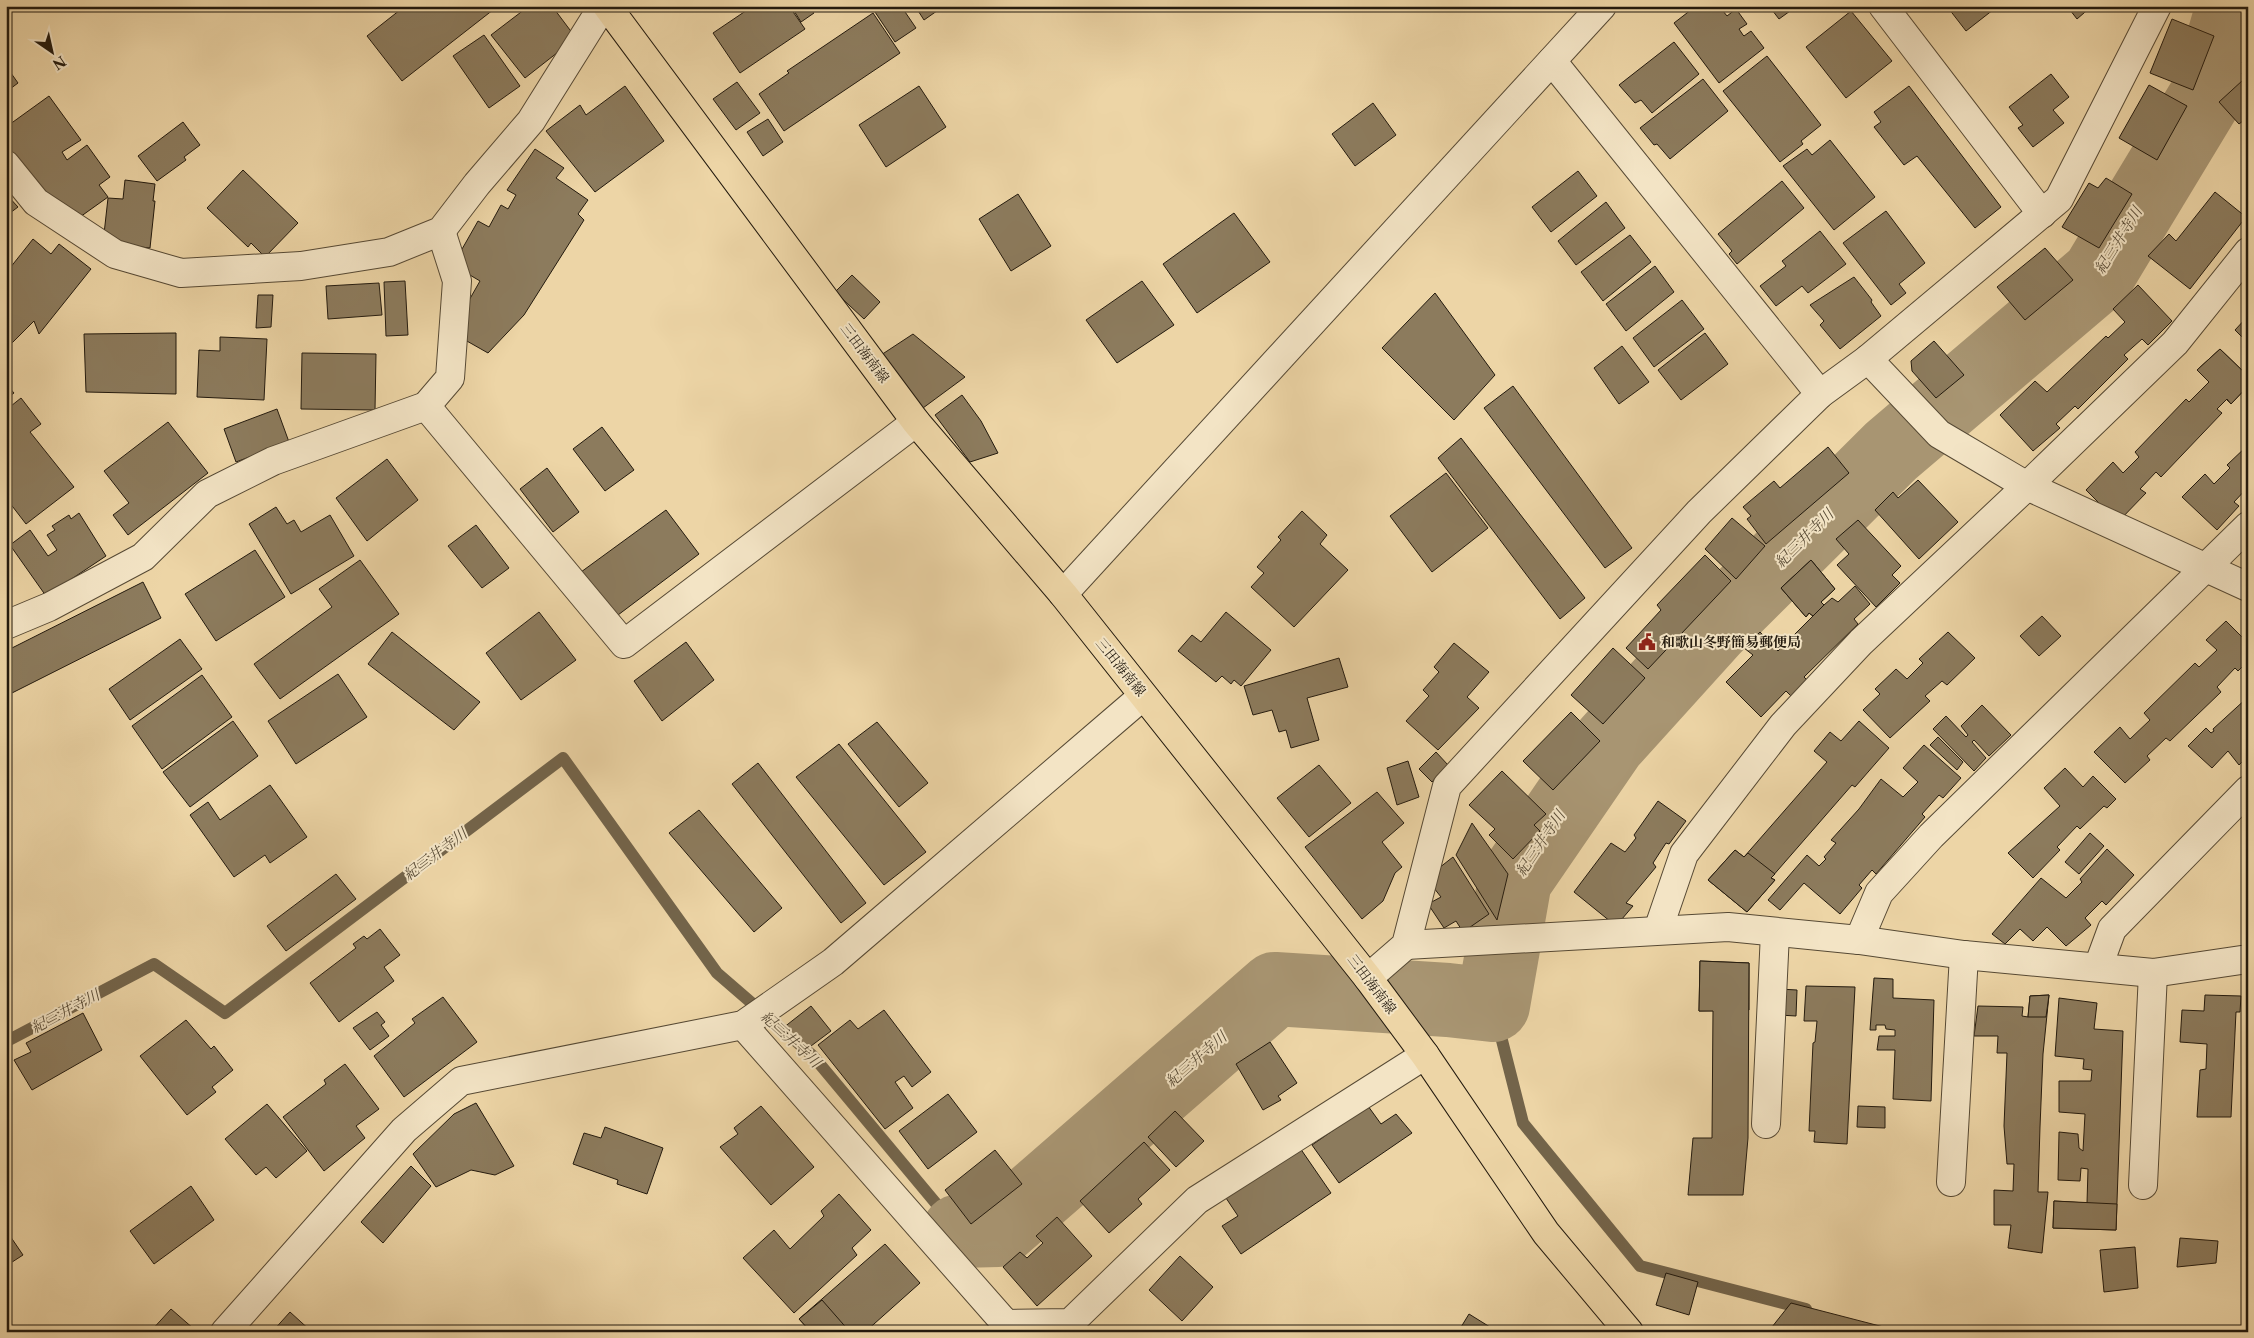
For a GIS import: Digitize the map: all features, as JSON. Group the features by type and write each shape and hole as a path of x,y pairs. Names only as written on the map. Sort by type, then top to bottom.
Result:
{"main road":[{"name":"三田海南線","path":"605,6 916,422 1063,594 1368,978 1425,1055 1546,1233 1629,1332"}],"street":[{"path":"6,165 36,202 114,254 181,273 311,264 389,252 441,231 476,184 531,121 605,6"},
{"path":"1063,594 1602,6"},
{"path":"1883,6 2042,214"},
{"path":"1368,978 1406,945 1447,786 1699,512 1820,394 1868,359 2059,199 2157,6"},
{"path":"1552,61 1820,394"},
{"path":"6,625 49,607 143,557 208,494 273,461 426,406 450,378 457,281 441,231"},
{"path":"1658,930 1684,854 1783,725 1861,642 2175,343 2248,252"},
{"path":"1868,359 1939,434 2027,486 2248,588"},
{"path":"426,406 624,644 916,422"},
{"path":"1859,940 1879,893 1931,836 2039,728 2207,568 2248,526"},
{"path":"225,1332 404,1130 461,1082 743,1024 833,962 1143,696"},
{"path":"2098,967 2112,929 2248,790"},
{"path":"1406,945 1728,927 1859,940 1964,955 2153,973 2248,959"},
{"path":"1766,1124 1775,933"},
{"path":"1951,1182 1964,955"},
{"path":"2143,1185 2153,973"},
{"path":"743,1024 1006,1324 1070,1323 1197,1200 1425,1055"}],"building":[{"path":"405,6 498,6 402,81 367,36"},
{"path":"529,6 552,6 576,38 525,78 491,35"},
{"path":"753,6 789,6 805,29 740,73 713,33"},
{"path":"791,6 809,6 814,13 801,22"},
{"path":"871,6 901,6 916,28 895,42"},
{"path":"915,6 944,6 924,20"},
{"path":"1696,6 1719,6 1727,16 1736,9 1747,24 1739,29 1743,35 1751,31 1764,48 1719,83 1674,23"},
{"path":"1769,6 1797,6 1779,19"},
{"path":"1952,6 1998,6 1966,31 1949,9"},
{"path":"2067,6 2092,6 2077,19"},
{"path":"1851,11 1892,61 1846,98 1806,47"},
{"path":"873,13 900,53 784,131 759,94 789,73 787,71"},
{"path":"2172,19 2214,36 2193,90 2150,73"},
{"path":"484,35 520,86 489,108 453,56"},
{"path":"1674,42 1699,74 1652,113 1641,100 1635,103 1619,85"},
{"path":"1767,56 1821,125 1801,141 1803,144 1780,162 1723,91"},
{"path":"2248,57 2248,80 2242,74 2246,68 2242,62"},
{"path":"6,66 18,83 6,92"},
{"path":"2051,74 2069,97 2053,110 2064,123 2033,147 2018,128 2023,125 2009,107"},
{"path":"1703,79 1728,111 1670,159 1657,144 1654,145 1640,128"},
{"path":"2243,80 2248,85 2248,117 2239,124 2219,102"},
{"path":"737,82 760,113 736,130 713,99"},
{"path":"2149,85 2187,106 2157,160 2119,138"},
{"path":"625,86 664,141 595,192 546,131 580,105 586,115"},
{"path":"919,86 946,127 886,167 859,125"},
{"path":"1909,86 2001,207 1975,228 1917,156 1904,165 1874,127 1881,122 1874,112"},
{"path":"49,96 81,140 62,152 67,160 87,145 110,177 99,185 108,197 73,222 55,208 6,153 6,127"},
{"path":"1373,103 1396,135 1355,166 1332,134"},
{"path":"768,119 783,142 763,156 747,132"},
{"path":"183,122 200,145 184,157 186,160 157,181 138,156"},
{"path":"1830,140 1875,197 1834,230 1783,166 1807,149 1812,155"},
{"path":"535,149 564,168 556,178 588,200 578,214 584,220 524,315 488,353 451,332 480,281 453,265 478,221 489,227 501,205 508,209 516,195 507,190"},
{"path":"243,170 298,223 265,257 251,243 248,247 207,208"},
{"path":"1578,171 1597,196 1551,232 1532,207"},
{"path":"2106,178 2132,194 2099,248 2062,227 2089,183 2098,188"},
{"path":"125,180 155,184 150,248 103,243 108,198 123,199"},
{"path":"1782,181 1804,208 1737,264 1729,254 1732,251 1718,234"},
{"path":"2215,192 2246,217 2190,289 2148,256 2169,234 2176,241"},
{"path":"6,194 18,207 6,216"},
{"path":"1018,194 1051,246 1011,271 979,219"},
{"path":"1606,202 1625,228 1576,265 1558,241"},
{"path":"1886,211 1925,263 1899,284 1906,293 1891,305 1843,243"},
{"path":"1234,213 1270,262 1197,313 1163,264"},
{"path":"1820,231 1846,264 1808,293 1802,286 1776,306 1760,286 1786,266 1782,261"},
{"path":"1630,235 1651,262 1603,301 1581,272"},
{"path":"33,239 51,254 59,244 91,269 39,334 34,321 9,346 6,344 6,273"},
{"path":"2045,248 2073,280 2025,320 1997,287"},
{"path":"1655,266 1674,292 1626,331 1606,304"},
{"path":"852,275 880,302 864,319 835,292"},
{"path":"1854,277 1872,300 1871,302 1881,316 1840,349 1820,325 1824,321 1810,305"},
{"path":"405,281 408,335 386,336 384,282"},
{"path":"1142,281 1174,325 1117,363 1086,320"},
{"path":"379,283 382,315 328,319 326,286"},
{"path":"2138,285 2172,321 2148,345 2142,339 2124,355 2128,359 2078,409 2075,406 2056,424 2060,428 2033,451 2000,415 2035,381 2047,392 2106,336 2108,338 2125,322 2113,309"},
{"path":"1435,293 1495,375 1454,420 1382,348"},
{"path":"258,295 273,295 271,327 256,328"},
{"path":"1682,300 1704,329 1654,367 1633,338"},
{"path":"2248,316 2248,343 2235,330"},
{"path":"176,333 176,394 86,392 84,334"},
{"path":"1705,333 1728,364 1681,400 1658,370"},
{"path":"913,334 965,377 923,408 881,355"},
{"path":"220,337 267,339 264,400 197,397 199,350 220,351"},
{"path":"1934,341 1964,375 1936,398 1912,371 1911,361"},
{"path":"1622,346 1649,382 1619,404 1594,368"},
{"path":"2220,349 2248,376 2248,386 2231,404 2197,370"},
{"path":"2220,349 2248,376 2248,386 2231,404 2227,399 2217,409 2222,413 2161,477 2156,472 2140,489 2146,493 2118,522 2086,490 2113,462 2123,473 2139,457 2135,452 2186,399 2189,402 2209,382 2197,370"},
{"path":"302,353 376,354 375,410 301,409"},
{"path":"6,384 14,393 6,399"},
{"path":"1513,386 1632,548 1605,568 1484,408"},
{"path":"962,395 981,421 998,453 970,462 935,415"},
{"path":"21,398 41,424 30,432 74,487 26,524 6,498 6,410"},
{"path":"277,409 289,442 236,462 224,429"},
{"path":"168,422 208,473 128,535 113,515 129,503 104,471"},
{"path":"602,427 634,470 605,491 573,449"},
{"path":"1461,438 1585,598 1560,619 1438,458"},
{"path":"2248,445 2248,487 2234,502 2239,506 2217,530 2182,497 2205,474 2214,484 2230,468 2227,465"},
{"path":"1828,447 1849,473 1766,544 1747,519 1751,516 1743,507 1774,481 1780,488"},
{"path":"387,459 418,500 367,541 336,498"},
{"path":"547,468 579,512 553,532 520,489"},
{"path":"1446,473 1488,528 1432,572 1390,516"},
{"path":"1918,480 1958,522 1919,559 1875,510 1893,492 1898,498"},
{"path":"276,507 287,524 294,520 301,532 330,515 354,556 291,594 249,524"},
{"path":"666,510 699,554 614,618 581,572"},
{"path":"1302,511 1327,535 1320,544 1348,570 1294,627 1251,587 1264,573 1257,567 1281,540 1278,537"},
{"path":"79,513 106,556 46,596 10,545 30,530 48,556 57,550 47,535 55,530 52,526 69,515 71,519"},
{"path":"1732,518 1765,546 1736,579 1705,549"},
{"path":"1858,520 1901,566 1892,575 1900,583 1876,607 1837,565 1849,554 1836,539"},
{"path":"476,525 509,568 482,588 448,546"},
{"path":"255,550 285,597 216,641 185,594"},
{"name":"和歌山冬野簡易郵便局","path":"1705,555 1731,581 1648,669 1626,648 1661,610 1657,605"},
{"path":"360,560 399,614 280,699 254,664 332,607 319,589"},
{"path":"1811,560 1835,589 1821,602 1824,605 1832,598 1838,602 1855,586 1870,604 1854,619 1858,624 1804,677 1808,681 1792,697 1786,691 1761,717 1726,682 1753,655 1744,648 1760,632 1778,651 1813,616 1809,613 1806,617 1781,588"},
{"path":"1811,560 1835,589 1821,602 1824,605 1813,616 1809,613 1806,617 1781,588"},
{"path":"143,582 161,618 6,696 6,651"},
{"path":"539,612 576,660 521,700 486,653"},
{"path":"1226,612 1271,650 1241,686 1234,680 1231,684 1222,676 1216,682 1178,651 1192,635 1201,642"},
{"path":"2042,616 2061,636 2039,656 2020,636"},
{"path":"2226,621 2248,643 2248,661 2238,671 2235,668 2217,687 2221,692 2170,741 2166,738 2147,756 2150,760 2125,783 2094,752 2120,727 2130,739 2150,720 2144,713 2195,663 2199,667 2217,650 2206,640"},
{"path":"392,632 480,702 454,730 368,664"},
{"path":"1948,632 1975,658 1947,685 1942,681 1925,696 1930,701 1890,738 1863,710 1880,694 1875,689 1896,669 1907,679 1923,663 1919,659"},
{"path":"180,639 202,669 130,720 109,689"},
{"path":"686,642 714,680 662,721 634,681"},
{"path":"1454,643 1489,672 1467,697 1479,708 1438,750 1406,721 1429,696 1423,690 1439,672 1434,667"},
{"path":"1613,648 1645,678 1603,724 1571,695"},
{"path":"1339,658 1348,687 1307,698 1319,740 1291,748 1286,730 1279,732 1272,710 1253,715 1244,686"},
{"path":"338,674 367,717 296,764 268,721"},
{"path":"202,675 232,717 162,769 132,726"},
{"path":"2248,697 2248,756 2239,765 2228,751 2212,768 2188,746 2206,728 2211,733 2214,731 2213,729"},
{"path":"1982,705 2011,735 1989,756 1974,740 1972,742 1986,758 1974,771 1933,729 1946,716 1966,737 1968,735 1961,726"},
{"path":"1571,712 1600,741 1553,790 1523,761"},
{"path":"233,721 258,756 190,807 163,772"},
{"path":"1859,721 1889,748 1855,787 1852,785 1771,878 1775,880 1747,912 1708,880 1735,850 1744,857 1827,762 1814,751 1830,732 1841,741"},
{"path":"877,722 928,783 899,807 848,744"},
{"path":"1938,737 1963,762 1957,770 1930,745"},
{"path":"839,744 926,852 884,885 796,777"},
{"path":"1924,745 1961,778 1943,798 1939,795 1922,814 1925,817 1876,874 1872,870 1859,885 1862,888 1840,914 1804,883 1780,910 1768,900 1807,855 1819,866 1826,859 1824,857 1836,843 1831,840 1859,809 1881,779 1903,797 1918,782 1903,768"},
{"path":"1436,752 1448,765 1432,782 1419,769"},
{"path":"1408,761 1419,797 1397,805 1387,768"},
{"path":"758,763 866,903 841,923 732,784"},
{"path":"1319,765 1351,803 1309,837 1277,798"},
{"path":"2065,768 2083,787 2093,776 2116,799 2107,808 2104,806 2080,829 2077,826 2057,847 2060,850 2033,878 2008,853 2060,806 2044,788"},
{"path":"1502,771 1546,814 1534,825 1540,831 1513,859 1489,835 1495,829 1469,805"},
{"path":"270,785 307,837 270,863 265,855 234,877 190,815 208,802 220,820"},
{"path":"1377,792 1404,823 1382,842 1402,867 1395,873 1383,901 1362,919 1305,847"},
{"path":"1658,801 1686,821 1669,844 1666,843 1653,863 1656,867 1626,903 1633,906 1616,926 1574,892 1611,843 1625,852 1636,838 1634,835"},
{"path":"699,810 782,908 754,932 669,833"},
{"path":"1472,823 1508,874 1497,920 1456,855"},
{"path":"2090,833 2104,846 2079,874 2065,862"},
{"path":"2107,849 2134,875 2106,905 2102,901 2085,918 2091,925 2066,946 2047,927 2033,941 2020,929 2005,944 1992,934 2041,878 2066,898 2082,882 2080,879"},
{"path":"1735,850 1744,857 1748,853 1775,874 1771,878 1775,880 1747,912 1708,880"},
{"path":"1453,857 1489,914 1463,932 1456,921 1444,928 1428,904 1441,897 1430,883 1439,868"},
{"path":"336,874 356,899 286,951 267,926"},
{"path":"380,929 400,955 384,967 394,981 339,1022 310,983 356,948 353,944 364,936 367,939"},
{"path":"1700,961 1749,963 1749,1010 1699,1011"},
{"path":"1700,961 1749,963 1748,1138 1743,1195 1688,1195 1693,1138 1712,1138 1713,1011 1699,1011"},
{"path":"1874,978 1893,979 1893,998 1934,1000 1931,1101 1893,1099 1895,1050 1877,1050 1879,1036 1895,1036 1895,1030 1886,1029 1885,1025 1876,1025 1876,1030 1870,1030"},
{"path":"1806,986 1855,987 1847,1144 1814,1142 1815,1131 1809,1131 1813,1043 1815,1042 1817,1021 1804,1021"},
{"path":"1779,989 1797,990 1796,1016 1779,1015"},
{"path":"2049,995 2043,1054 2038,1192 2048,1192 2042,1253 2008,1248 2011,1225 1994,1225 1994,1190 2013,1191 2014,1164 2007,1164 2004,1126 2007,1053 1997,1053 1998,1036 1974,1036 1978,1006 2023,1007 2022,1016 2028,1017 2030,996"},
{"path":"2049,995 2046,1017 2028,1017 2030,996"},
{"path":"2205,995 2241,996 2240,1012 2236,1012 2231,1117 2197,1117 2200,1070 2206,1069 2207,1044 2180,1042 2182,1010 2204,1011"},
{"path":"443,997 477,1042 404,1097 374,1056 415,1023 412,1019"},
{"path":"2059,998 2097,1003 2094,1029 2123,1031 2116,1230 2053,1228 2054,1201 2087,1203 2088,1169 2081,1168 2080,1181 2058,1180 2059,1132 2078,1134 2079,1148 2083,1151 2085,1114 2059,1112 2059,1081 2091,1081 2092,1070 2083,1069 2084,1059 2055,1056"},
{"path":"811,1006 831,1031 803,1052 783,1028"},
{"path":"884,1010 931,1072 912,1087 904,1076 895,1082 913,1108 885,1129 818,1045 850,1020 858,1029"},
{"path":"377,1012 385,1022 381,1025 389,1036 370,1050 353,1028"},
{"path":"83,1013 102,1050 32,1090 14,1060 31,1052 26,1043"},
{"path":"186,1020 211,1049 214,1046 233,1070 212,1087 216,1092 187,1115 140,1056"},
{"path":"1270,1042 1297,1083 1278,1096 1281,1100 1263,1110 1236,1064"},
{"path":"345,1064 379,1109 356,1126 365,1138 324,1171 283,1117 326,1084 324,1080"},
{"path":"948,1094 977,1132 928,1169 899,1131"},
{"path":"476,1103 514,1166 495,1175 471,1170 436,1187 413,1154 454,1114"},
{"path":"267,1104 307,1151 276,1178 266,1167 256,1175 225,1139"},
{"path":"2244,1104 2248,1104 2248,1137 2243,1137"},
{"path":"761,1106 814,1167 771,1205 720,1147 738,1134 734,1128"},
{"path":"1368,1106 1381,1124 1396,1114 1412,1133 1339,1183 1312,1145"},
{"path":"1858,1106 1885,1107 1885,1128 1857,1127"},
{"path":"1175,1111 1204,1141 1176,1167 1148,1137"},
{"path":"605,1127 663,1148 647,1194 617,1184 618,1180 573,1164 584,1133 601,1138"},
{"path":"1144,1142 1170,1170 1138,1199 1142,1204 1109,1233 1080,1201"},
{"path":"1300,1148 1331,1193 1241,1254 1222,1226 1238,1216 1226,1198"},
{"path":"995,1150 1022,1184 971,1224 945,1190"},
{"path":"2245,1162 2248,1162 2248,1204 2243,1203"},
{"path":"411,1166 431,1186 383,1243 361,1222"},
{"path":"191,1186 214,1220 154,1264 130,1231"},
{"path":"839,1194 871,1230 852,1248 857,1255 794,1313 743,1258 774,1230 790,1249 824,1216 821,1211"},
{"path":"2054,1201 2117,1204 2116,1230 2053,1228"},
{"path":"1057,1217 1092,1256 1037,1306 1003,1267 1020,1252 1027,1258 1043,1243 1036,1236"},
{"path":"6,1230 23,1255 6,1266"},
{"path":"2180,1238 2218,1241 2216,1263 2177,1267"},
{"path":"885,1244 920,1283 865,1332 811,1332 799,1319"},
{"path":"2135,1247 2138,1288 2104,1292 2100,1250"},
{"path":"1180,1256 1213,1287 1182,1321 1149,1290"},
{"path":"1666,1273 1698,1282 1689,1315 1656,1305"},
{"path":"822,1300 850,1332 811,1332 799,1319"},
{"path":"1791,1303 1903,1332 1768,1332"},
{"path":"171,1309 194,1329 192,1332 150,1332"},
{"path":"290,1312 312,1332 272,1332"},
{"path":"1469,1314 1498,1332 1458,1332"}],"waterway":[{"name":"紀三井寺川","path":"959,1231 998,1230 1275,989 1448,1000 1493,1005 1515,880 1609,743 1714,627 1891,451 2098,275 2208,93 2233,6"},
{"name":"紀三井寺川","path":"6,1037 9,1040 154,964 225,1013 563,758 717,973 813,1056 959,1231"},
{"path":"1493,1005 1523,1123 1640,1266 1806,1309"}],"place":[{"name":"和歌山冬野簡易郵便局","path":"1647,642"}]}
